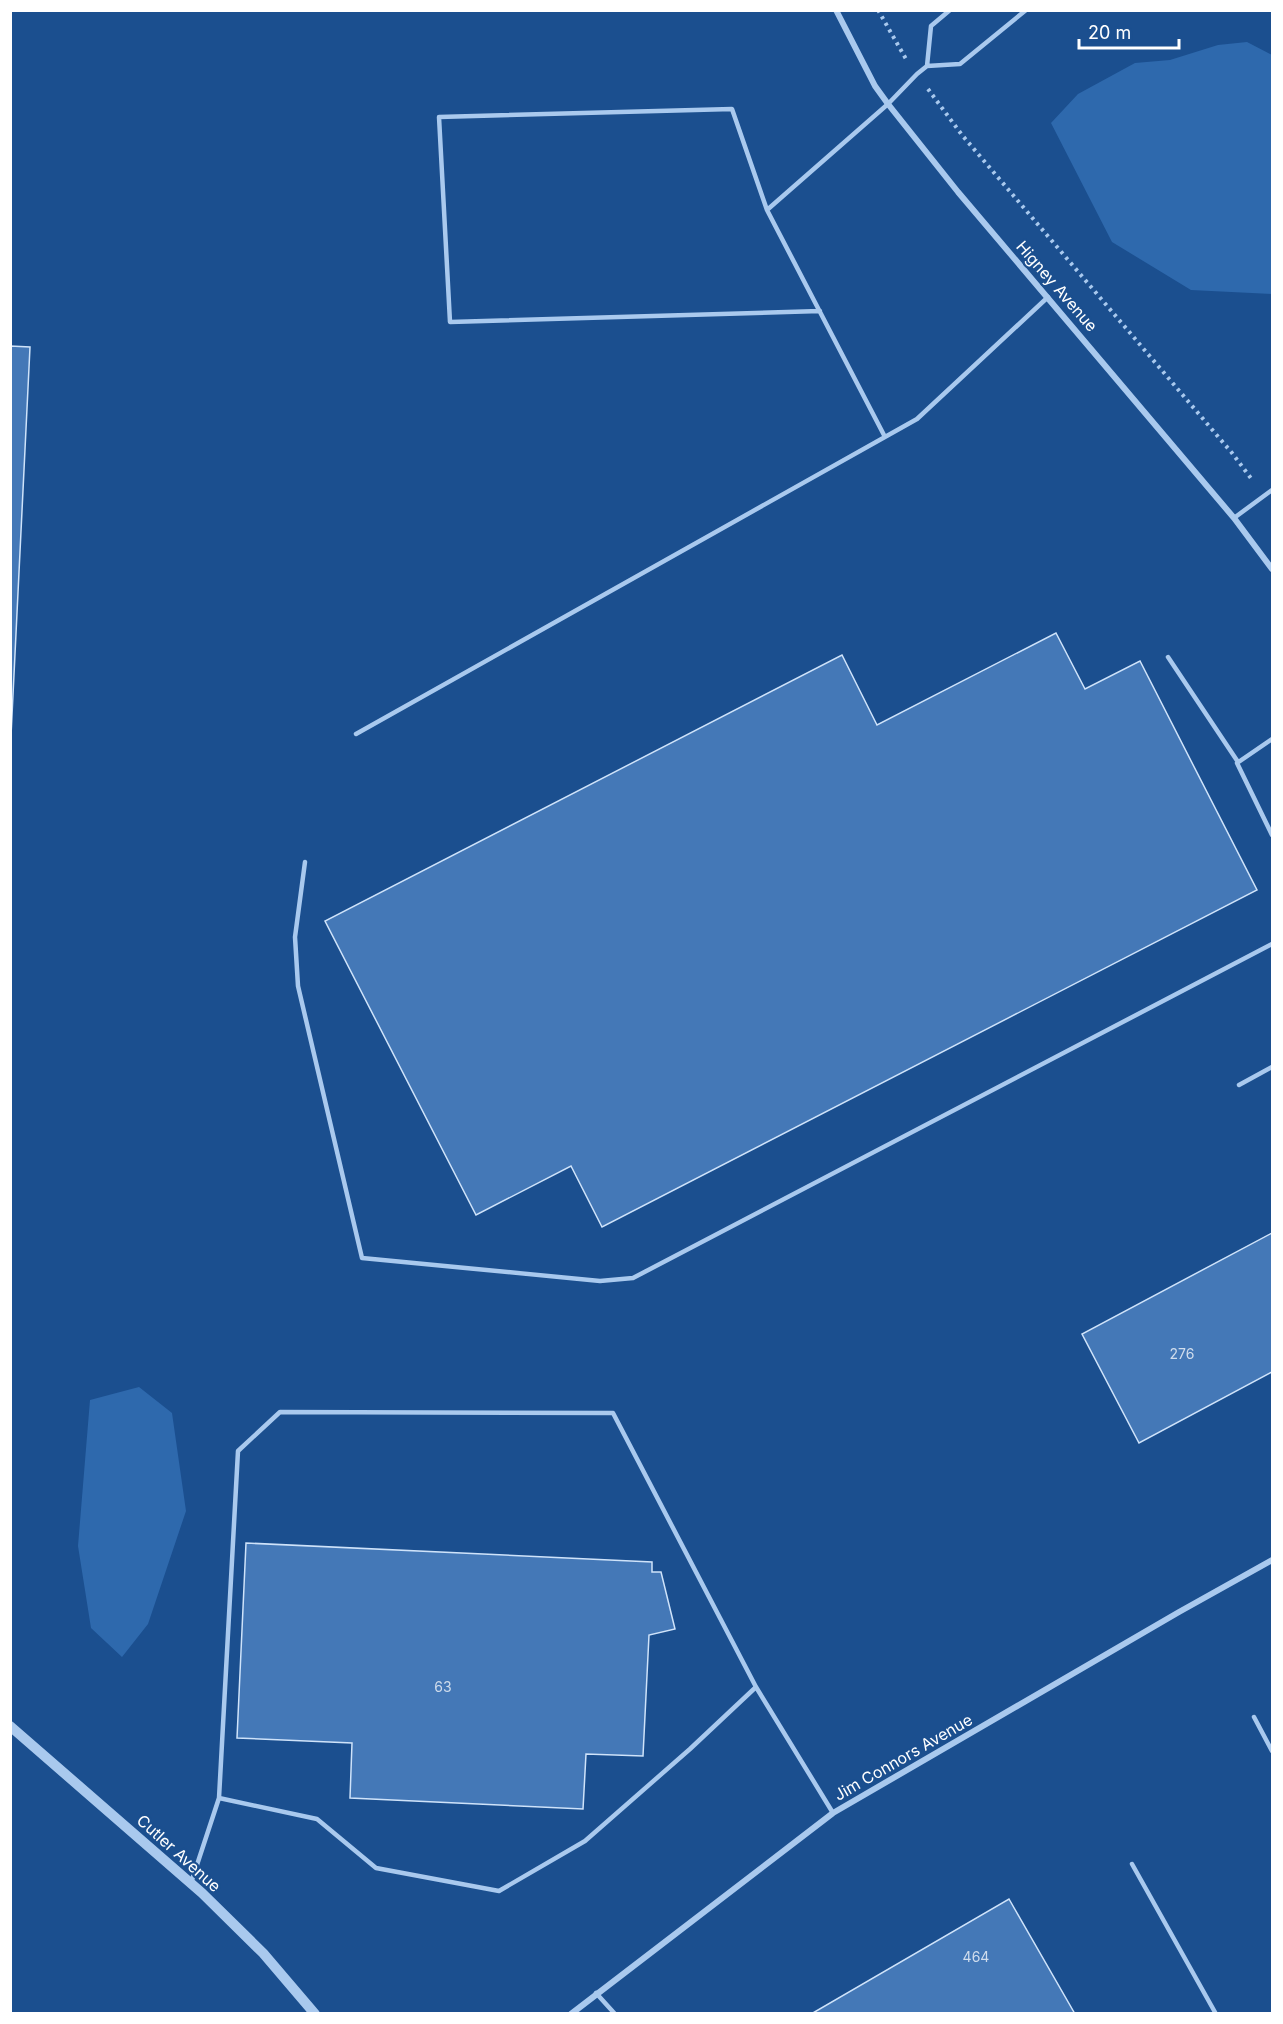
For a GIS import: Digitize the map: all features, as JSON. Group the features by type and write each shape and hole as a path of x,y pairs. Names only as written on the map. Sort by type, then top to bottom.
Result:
{"street":[{"name":"Higney Avenue","path":"836,10 874,86 888,104 958,192 1234,518 1272,569"},
{"name":"Jim Connors Avenue","path":"571,2013 833,1813 1272,1560"},
{"name":"Cutler Avenue","path":"10,1726 191,1883 263,1953 315,2013"}],"lane":[{"path":"927,66 931,26 950,10"},
{"path":"766,210 888,104 927,66 960,64 1026,10"},
{"path":"820,311 450,322 439,117 732,109 766,210 820,311 885,437"},
{"path":"356,734 917,419 1048,297"},
{"path":"1234,518 1272,490"},
{"path":"1168,657 1238,762 1272,835"},
{"path":"1238,762 1272,739"},
{"path":"305,862 295,937 298,986 362,1258 600,1281 633,1278 1272,944"},
{"path":"1239,1085 1272,1067"},
{"path":"191,1883 219,1798 238,1451 280,1412 613,1413 756,1687 833,1813"},
{"path":"219,1798 317,1819 376,1868 499,1890 585,1841 690,1749 756,1687"},
{"path":"1254,1717 1272,1751"},
{"path":"1132,1864 1215,2013"},
{"path":"596,1993 615,2013"}],"path":[{"path":"878,10 917,74 962,135 1232,453 1259,489"}],"shaded area":[{"path":"1247,42 1272,55 1272,294 1191,290 1112,242 1051,123 1078,94 1135,63 1170,60 1218,45"},
{"path":"139,1387 172,1413 186,1511 148,1624 122,1657 91,1628 78,1546 90,1400"}],"building":[{"path":"10,346 30,347 11,736 10,736"},
{"path":"1056,633 1085,689 1140,661 1257,890 602,1227 571,1166 476,1215 325,921 842,655 877,725"},
{"path":"1272,1233 1272,1372 1139,1443 1082,1334"},
{"path":"246,1543 652,1562 652,1572 661,1572 675,1629 649,1635 643,1756 586,1754 583,1809 350,1798 352,1743 237,1738"},
{"path":"1009,1899 1075,2014 811,2014"}]}
